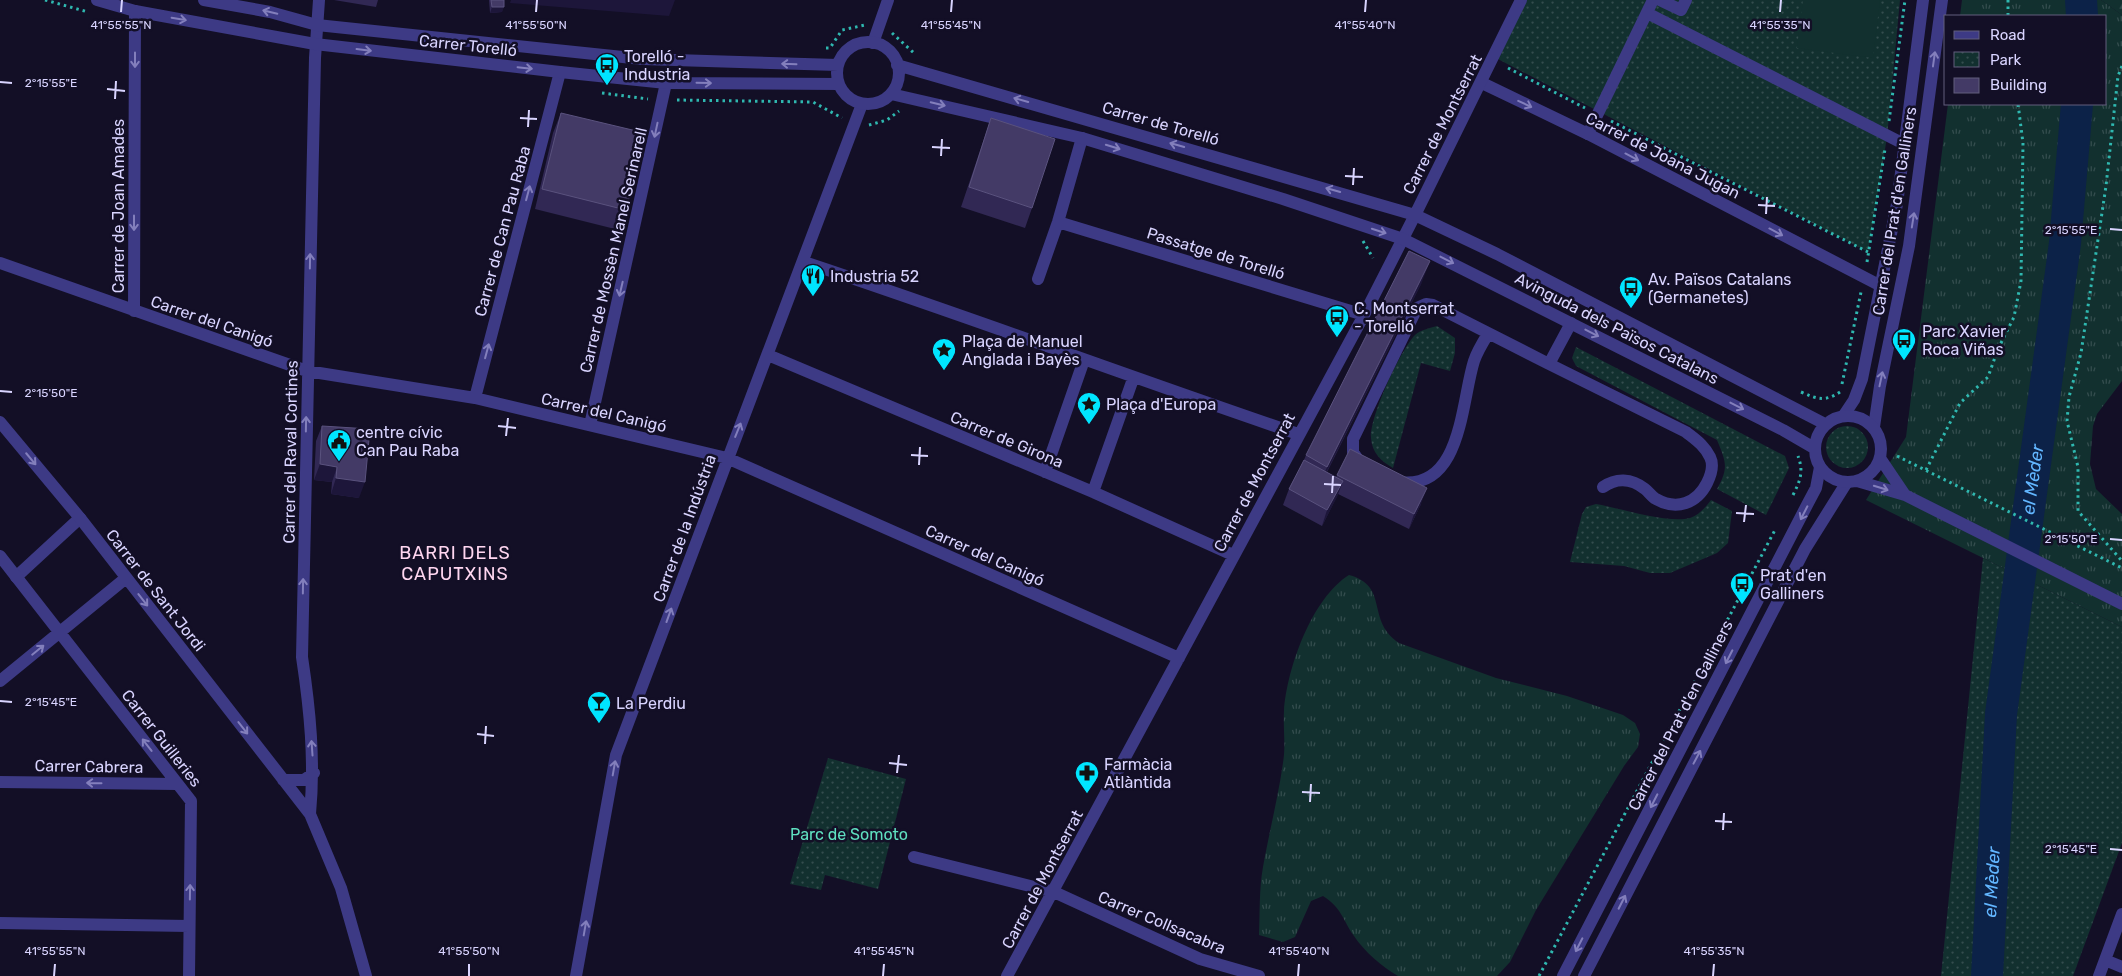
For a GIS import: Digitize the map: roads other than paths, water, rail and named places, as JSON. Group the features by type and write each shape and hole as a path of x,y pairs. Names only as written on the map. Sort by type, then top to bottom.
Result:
{"street":[{"name":"Carrer Torelló","path":"97,0 136,11 315,44 560,72 666,83 839,84"},
{"name":"Carrer Torelló","path":"204,0 270,12 317,24 642,59 838,65"},
{"name":"Carrer del Raval Cortines","path":"310,814 314,773 310,705 302,657 315,44 319,0"},
{"path":"874,43 888,0"},
{"name":"Carrer de Montserrat","path":"1007,976 1054,892 1298,434 1364,315 1482,83 1521,0"},
{"path":"1588,134 1652,0"},
{"path":"1660,0 1681,10 1686,0"},
{"name":"Carrer del Prat d'en Galliners","path":"1844,415 1862,378 1897,204 1923,0"},
{"name":"Carrer del Prat d'en Galliners","path":"1874,427 1880,386 1908,246 1942,0"},
{"name":"Carrer de Joan Amades","path":"134,311 136,11"},
{"path":"1647,13 1904,144"},
{"path":"864,42 874,43 888,50 897,65 898,80 891,94 878,103 862,104 848,97 839,84 838,65 842,56 851,47 864,42"},
{"name":"Carrer de Torelló","path":"897,65 1415,215"},
{"name":"Carrer de Can Pau Raba","path":"475,398 560,72"},
{"name":"Carrer de Mossèn Manel Serinarell","path":"590,425 666,83"},
{"name":"Carrer de Joana Jugan","path":"1482,83 1588,134 1881,286"},
{"path":"891,94 1082,138 1283,199 1403,239"},
{"name":"Carrer de la Indústria","path":"576,976 616,755 727,458 804,262 862,104"},
{"path":"1038,278 1058,222 1082,138"},
{"name":"Avinguda dels Països Catalans","path":"1415,215 1497,254 1825,424"},
{"name":"Passatge de Torelló","path":"1058,222 1364,315"},
{"name":"Avinguda dels Països Catalans","path":"1403,239 1783,430 1814,448"},
{"path":"804,262 962,315 1133,379 1298,434"},
{"name":"Carrer del Canigó","path":"0,263 307,371 475,398 727,458 1179,658"},
{"path":"1372,471 1360,463 1353,452 1353,439 1417,308 1426,304 1433,305 1686,432 1702,444 1711,459 1711,473 1702,492 1692,502 1672,506 1655,499 1644,488 1627,480 1613,480 1603,487"},
{"path":"1549,364 1571,323"},
{"path":"1386,477 1401,483 1417,483 1433,475 1444,465 1455,444 1474,360 1488,334"},
{"name":"Carrer de Girona","path":"768,355 1093,492 1233,556"},
{"path":"1045,472 1084,360"},
{"path":"1093,492 1133,379"},
{"path":"1905,496 1881,452 1874,427 1860,417 1844,415 1825,424 1817,435 1814,448 1820,467 1829,476 1905,496 2122,604"},
{"name":"Carrer de Sant Jordi","path":"0,422 80,518 310,814 341,888 366,976"},
{"path":"1852,481 1869,474 1881,452"},
{"name":"Carrer del Prat d'en Galliners","path":"1563,976 1816,488 1820,467"},
{"name":"Carrer del Prat d'en Galliners","path":"1584,976 1805,549 1852,481"},
{"path":"16,576 80,518"},
{"name":"Carrer Guilleries","path":"0,556 191,802 189,976"},
{"path":"0,681 126,578"},
{"path":"283,780 304,780 314,773"},
{"name":"Carrer Cabrera","path":"0,782 177,784"},
{"name":"Carrer Collsacabra","path":"914,857 1054,892 1200,959 1259,976"},
{"path":"2099,976 2122,914"},
{"path":"0,923 190,926"},
{"path":"2105,960 2122,967"}],"waterway":[{"name":"el Mèder","path":"2081,0 2082,15"},
{"name":"el Mèder","path":"1987,976 2001,714 2065,243 2077,105"}],"place":[{"name":"Torelló - Industria","path":"607,86"},
{"name":"Industria 52","path":"813,297"},
{"name":"Av. Països Catalans (Germanetes)","path":"1631,309"},
{"name":"C. Montserrat - Torelló","path":"1337,338"},
{"name":"Parc Xavier Roca Viñas","path":"1904,361"},
{"name":"Plaça de Manuel Anglada i Bayès","path":"944,371"},
{"name":"Plaça d'Europa","path":"1089,425"},
{"name":"centre cívic Can Pau Raba","path":"339,462"},
{"name":"Prat d'en Galliners","path":"1742,605"},
{"name":"La Perdiu","path":"599,724"},
{"name":"Farmàcia Atlàntida","path":"1087,794"}],"district":[{"name":"BARRI DELS CAPUTXINS","path":"455,563"}],"park label":[{"name":"Parc de Somoto","path":"849,834"}]}
